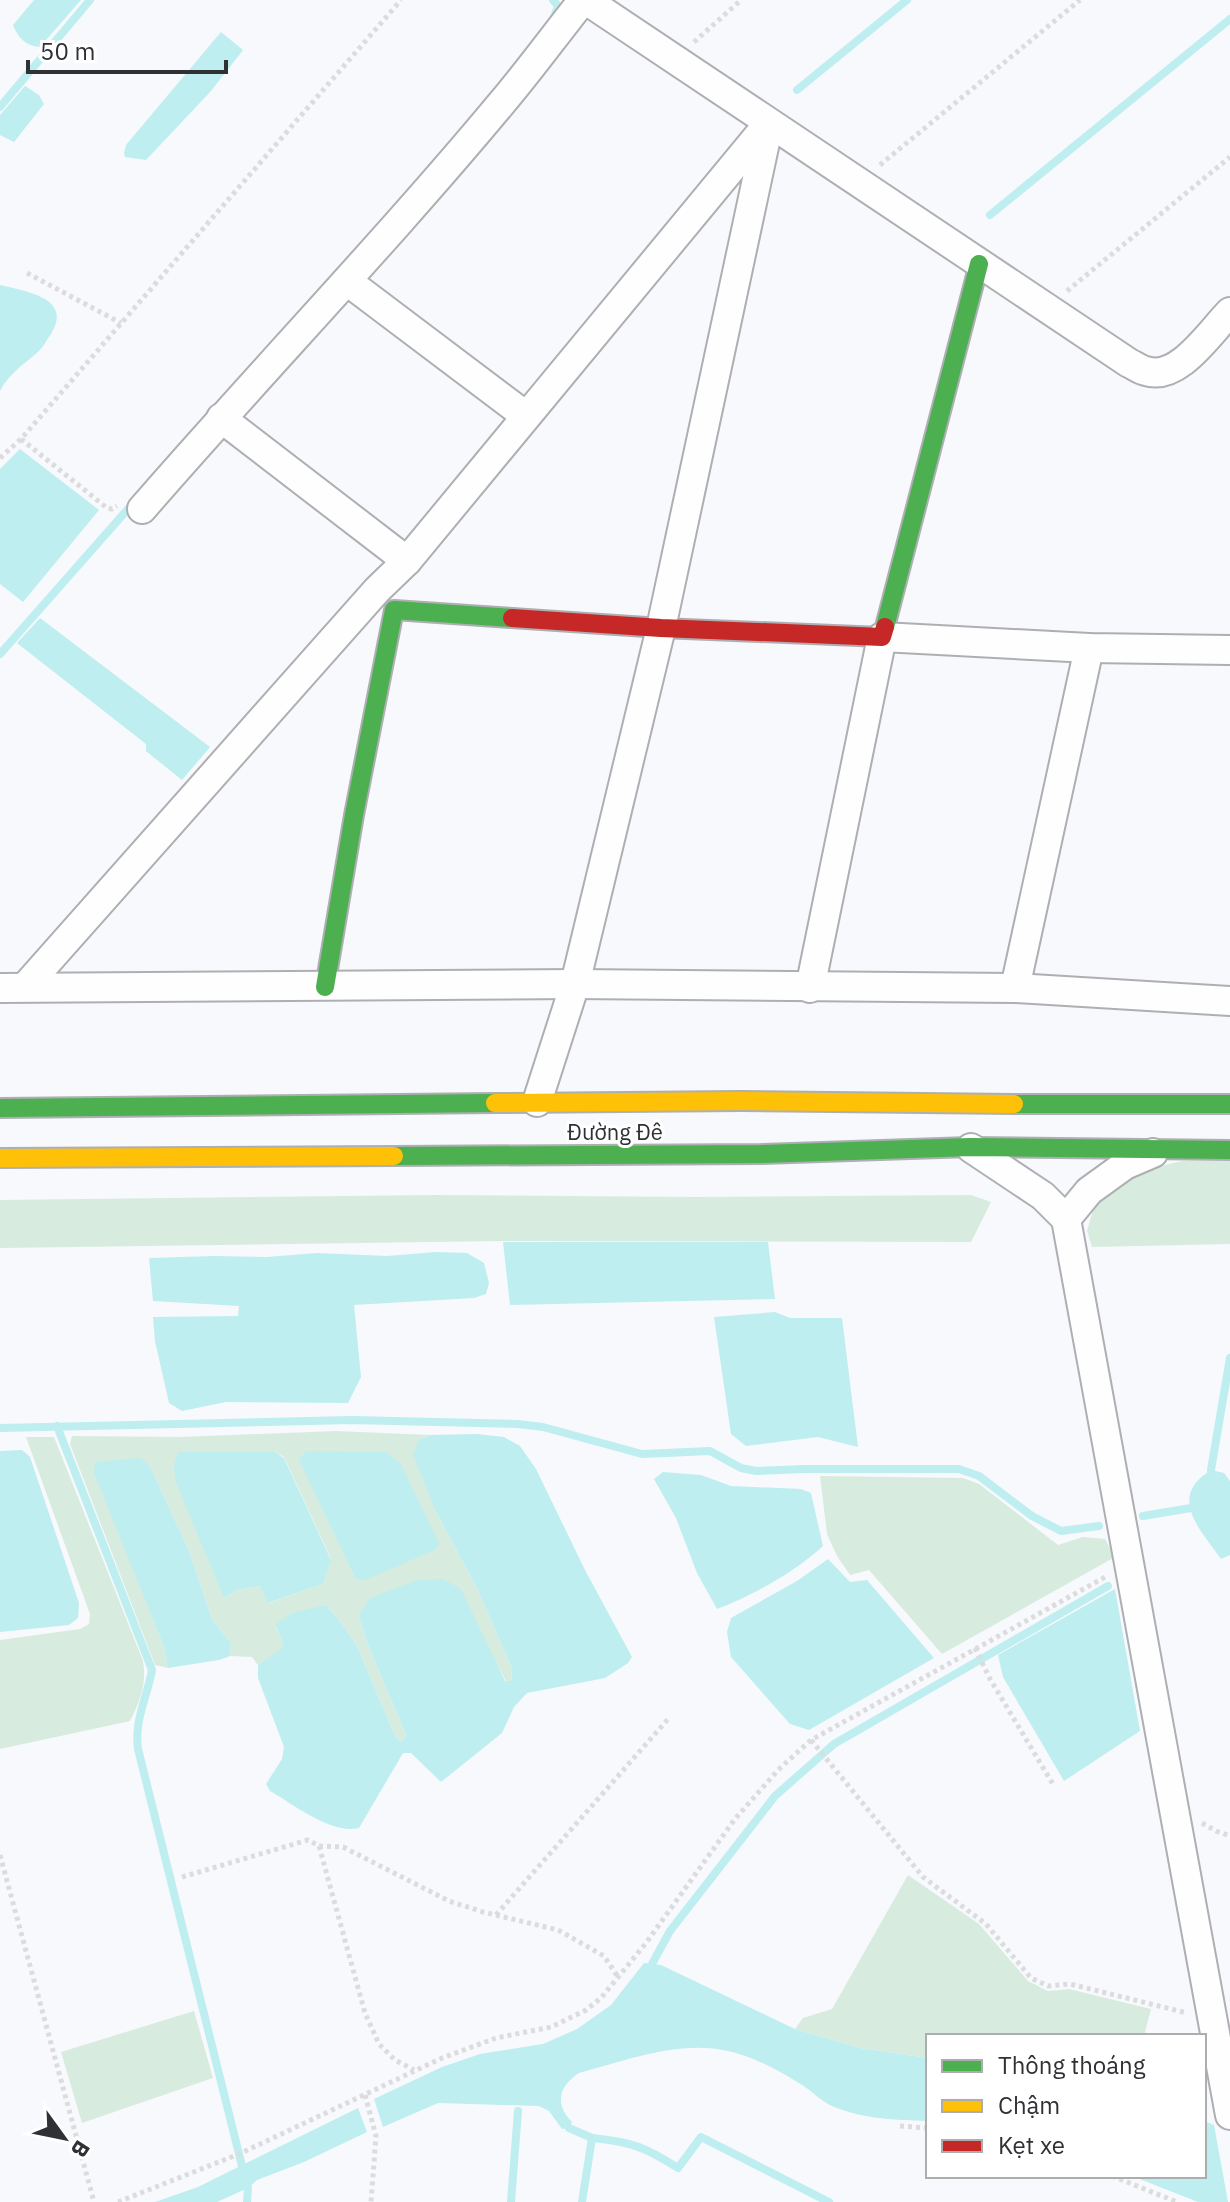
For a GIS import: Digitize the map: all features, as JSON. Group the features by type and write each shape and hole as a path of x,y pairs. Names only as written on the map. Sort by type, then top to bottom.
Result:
{"street":[{"path":"129,507 221,418 347,281 501,104 584,0 1148,373 1166,372 1184,362 1230,312"},
{"path":"12,988 386,600 407,561 769,123"},
{"path":"612,1119 537,1102 575,984 661,628 769,123"},
{"path":"810,988 882,637 979,264"},
{"path":"347,281 526,416"},
{"path":"221,418 407,561"},
{"path":"386,600 661,628 1089,648 1230,650"},
{"path":"325,987 357,801 386,600"},
{"path":"1015,988 1089,648"},
{"path":"12,988 575,984 1015,988 1230,1001"},
{"name":"Đường Đê","path":"0,1108 742,1101 1230,1104"},
{"path":"686,1137 761,1154"},
{"path":"970,1147 1043,1196 1066,1219 1230,2115"},
{"name":"Đường Đê","path":"0,1158 761,1154 970,1147 1230,1150"},
{"path":"1066,1219 1089,1191 1125,1165 1161,1150"}],"path":[{"path":"0,458 21,439 401,0"},
{"path":"674,60 741,0"},
{"path":"858,183 1080,0"},
{"path":"1050,310 1073,284 1230,157"},
{"path":"27,273 121,323"},
{"path":"21,439 107,508 129,507"},
{"path":"120,2202 239,2154 477,2044 531,2032 571,2018 601,1998 646,1943 735,1819 778,1770 811,1740 1129,1564"},
{"path":"975,1648 1054,1786"},
{"path":"496,1915 669,1718"},
{"path":"811,1740 923,1877 986,1924 1031,1978 1048,1986 1070,1984 1183,2012 1212,2016"},
{"path":"182,1877 308,1840 319,1846 343,1847 449,1901 558,1930 604,1956 618,1977"},
{"path":"319,1846 365,2013 379,2044 395,2060 414,2071"},
{"path":"0,1855 94,2202"},
{"path":"365,2095 376,2136 371,2202"},
{"path":"900,2126 926,2128"},
{"path":"1117,2178 1177,2202"}],"green space":[{"path":"1182,1161 1230,1161 1230,1244 1092,1247 1087,1231 1093,1210 1103,1194 1139,1171"},
{"path":"435,1195 971,1195 991,1202 971,1242 503,1241 0,1248 0,1200"},
{"path":"336,1431 431,1435 419,1440 436,1512 477,1588 511,1666 512,1681 506,1681 497,1665 359,1614 366,1640 406,1735 402,1742 396,1738 357,1646 326,1605 275,1626 283,1642 281,1650 258,1665 252,1657 230,1656 231,1643 212,1619 189,1551 150,1466 95,1462 95,1473 164,1647 168,1668 155,1665 70,1444 72,1436 180,1437","holes":["178,1452 275,1452 284,1457 331,1559 323,1584 269,1603 260,1586 237,1590 224,1598"]},
{"path":"26,1437 54,1437 143,1661 144,1677 140,1699 130,1721 0,1749 0,1640 80,1629 89,1624 90,1614"},
{"path":"820,1476 963,1478 979,1484 1058,1545 1083,1537 1105,1539 1115,1557 942,1654 869,1570 850,1575 827,1534"},
{"path":"908,1875 979,1924 1028,1981 1048,1991 1069,1989 1151,2009 1145,2034 926,2034 926,2058 860,2048 795,2029 803,2018 832,2009"},
{"path":"194,2011 213,2078 82,2123 61,2052"}],"water":[{"path":"34,0 81,0 40,47 23,40 13,25"},
{"path":"221,32 243,50 211,91 146,160 125,157 126,145"},
{"path":"25,86 39,95 44,104 14,142 0,135 0,115"},
{"path":"0,285 44,298 56,312 56,322 41,348 0,391"},
{"path":"20,449 99,510 23,602 0,584 0,469"},
{"path":"40,618 210,747 182,780 146,751 146,744 17,643"},
{"path":"503,1242 768,1242 775,1299 510,1305"},
{"path":"317,1253 387,1256 467,1253 484,1263 489,1283 486,1294 474,1298 354,1305 361,1377 348,1403 226,1402 182,1411 169,1403 155,1341 153,1317 238,1316 239,1306 153,1301 149,1258 267,1257"},
{"path":"775,1312 790,1318 842,1318 858,1447 818,1437 746,1446 731,1434 714,1317"},
{"path":"431,1435 504,1437 520,1446 536,1469 632,1657 605,1678 527,1693 514,1707 502,1733 441,1782 411,1753 403,1753 359,1828 348,1829 325,1823 270,1791 266,1784 282,1759 284,1747 258,1678 258,1665 281,1649 283,1642 275,1625 292,1613 326,1605 357,1646 396,1738 402,1742 406,1735 366,1640 359,1615 370,1598 418,1580 443,1579 461,1589 505,1681 512,1681 511,1666 477,1588 436,1512 413,1455 419,1440"},
{"path":"22,1450 30,1457 79,1603 78,1618 69,1625 0,1632 0,1451"},
{"path":"306,1451 386,1452 401,1464 439,1543 435,1550 365,1580 356,1579 299,1460"},
{"path":"178,1452 275,1452 284,1458 331,1560 323,1584 268,1603 260,1586 237,1590 224,1598 175,1480 174,1466"},
{"path":"140,1458 150,1466 189,1551 212,1619 231,1643 230,1656 168,1668 164,1647 94,1473 95,1462"},
{"path":"1211,1470 1224,1473 1230,1481 1230,1555 1221,1559 1197,1525 1189,1502 1198,1480"},
{"path":"663,1472 701,1475 731,1486 801,1489 811,1493 823,1546 773,1582 717,1609 697,1573 676,1518 654,1479"},
{"path":"828,1559 850,1582 867,1580 934,1658 809,1730 790,1724 731,1657 727,1632 731,1618 797,1581"},
{"path":"1115,1589 1140,1731 1064,1781 1003,1677 998,1655"},
{"path":"644,1963 661,1965 795,2029 860,2048 926,2058 926,2121 855,2114 828,2104 793,2079 754,2059 723,2050 687,2048 650,2054 579,2073 563,2089 561,2096 563,2109 572,2122 569,2128 562,2129 549,2111 539,2106 438,2103 383,2127 374,2099 442,2067 480,2054 543,2044 577,2029 611,2005"},
{"path":"358,2108 367,2132 257,2180 248,2188 217,2202 155,2202 198,2187"},
{"path":"1206,2122 1214,2125 1228,2202 1198,2202 1137,2178 1206,2178"}],"waterway":[{"path":"0,107 90,0"},
{"path":"553,0 558,6 553,20"},
{"path":"797,90 907,0"},
{"path":"990,215 1230,19"},
{"path":"0,654 135,501"},
{"path":"1211,1470 1230,1358"},
{"path":"0,1428 352,1420 518,1424 543,1427 642,1454 710,1451 741,1468 756,1471 959,1469 979,1476 1032,1516 1061,1531 1099,1526"},
{"path":"57,1426 152,1670 139,1719 138,1749 242,2166"},
{"path":"1143,1516 1191,1508"},
{"path":"652,1964 670,1931 775,1796 834,1744 1108,1586"},
{"path":"511,2202 518,2111"},
{"path":"569,2128 592,2138"},
{"path":"582,2202 592,2138 638,2147 678,2168 701,2137 829,2202"},
{"path":"247,2202 248,2188"}],"traffic: fast":[{"path":"885,627 979,264"},
{"path":"325,987 354,815 394,610 512,618"},
{"path":"0,1108 495,1103"},
{"path":"1014,1104 1230,1104"},
{"path":"394,1156 761,1154 970,1147 1230,1150"}],"traffic: slow":[{"path":"495,1103 742,1101 1014,1104"},
{"path":"0,1158 394,1156"}],"traffic: jam":[{"path":"512,618 882,637 885,627"}]}
